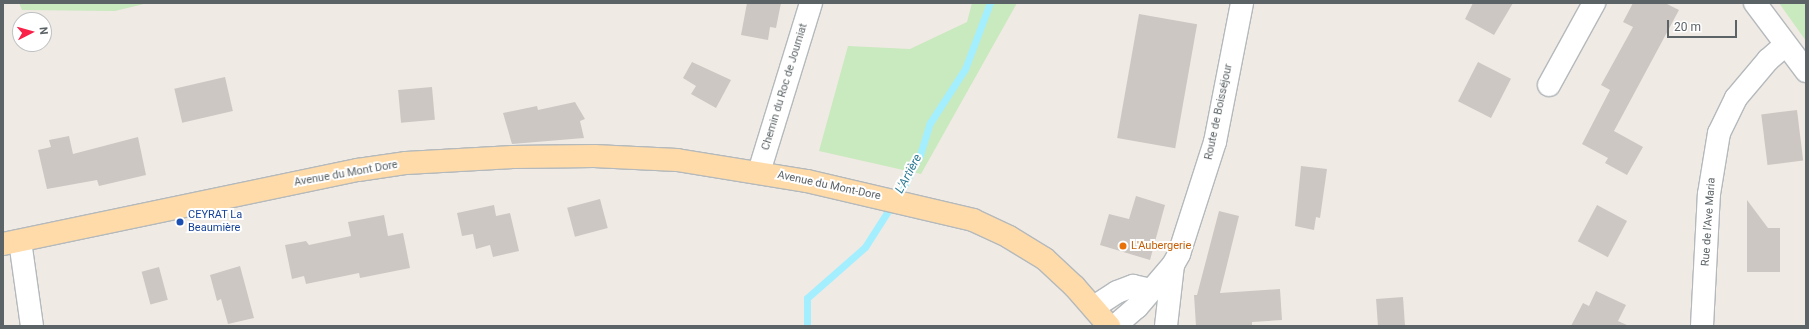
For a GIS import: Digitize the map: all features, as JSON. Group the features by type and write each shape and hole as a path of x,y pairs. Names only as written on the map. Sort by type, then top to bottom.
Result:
{"main road":[{"name":"Avenue du Mont Dore","path":"11,242 358,170 406,163 521,157 677,160"},
{"name":"Avenue du Mont-Dore","path":"677,160 759,172 858,192 973,220 1009,236 1045,259 1094,307 1109,326"}],"street":[{"name":"Chemin du Roc de Journiat","path":"759,172 811,3"},
{"name":"Route de Boisséjour","path":"1165,325 1173,265 1215,142 1242,3"},
{"path":"1549,85 1594,3"},
{"path":"1755,3 1784,45 1806,71"},
{"name":"Rue de l'Ave Maria","path":"1702,326 1709,194 1719,133 1736,98 1768,60 1784,45"},
{"path":"11,242 32,326"},
{"name":"Route de Boisséjour","path":"1115,326 1137,308 1173,265"},
{"path":"1094,307 1117,292 1133,286 1151,290"}],"green space":[{"path":"19,3 148,3 115,11 22,10"},
{"path":"972,3 1017,3 921,174 819,151 848,46 910,49 967,22"},
{"path":"1779,3 1806,3 1806,41"}],"building":[{"path":"747,3 781,3 776,28 770,27 768,40 741,35"},
{"path":"1473,3 1513,3 1494,35 1465,19"},
{"path":"1633,3 1665,3 1679,10 1614,131 1643,147 1627,175 1605,163 1608,158 1582,144 1610,90 1601,85 1633,27 1623,22"},
{"path":"1139,14 1197,24 1175,148 1117,138"},
{"path":"692,62 731,80 716,108 691,94 696,86 683,78"},
{"path":"1478,62 1511,79 1491,118 1458,101"},
{"path":"225,77 233,111 182,123 174,89"},
{"path":"432,87 435,120 401,123 398,90"},
{"path":"575,102 585,119 580,121 584,138 512,144 503,113 537,106 538,110"},
{"path":"1797,110 1803,161 1767,165 1761,114"},
{"path":"69,136 73,154 138,137 146,175 99,186 97,180 47,189 38,150 51,147 49,140"},
{"path":"1301,166 1327,169 1320,218 1316,217 1314,230 1295,226"},
{"path":"1136,196 1165,205 1150,260 1100,245 1109,214 1129,219"},
{"path":"600,199 608,228 575,237 567,208"},
{"path":"1747,200 1768,228 1780,228 1780,272 1747,272"},
{"path":"494,205 496,216 510,213 519,251 493,257 490,245 476,249 473,234 462,236 457,213"},
{"path":"1597,205 1627,221 1608,257 1578,241"},
{"path":"1219,211 1239,216 1220,293 1280,289 1282,320 1252,322 1252,326 1196,326 1194,295 1197,295"},
{"path":"384,215 388,236 403,233 410,268 360,278 359,273 306,284 304,276 292,279 285,245 306,241 309,245 351,236 348,222"},
{"path":"240,266 254,318 228,324 221,299 217,301 210,275"},
{"path":"159,267 168,300 150,305 142,272"},
{"path":"1596,291 1626,305 1618,321 1629,326 1571,326 1583,303 1589,306"},
{"path":"1403,297 1405,326 1378,326 1376,299"}],"waterway":[{"name":"L'Artière","path":"807,326 807,298 865,247 904,186 920,155 930,123 965,69 990,3"}],"place":[{"name":"CEYRAT La Beaumière","path":"180,222"},
{"name":"L'Aubergerie","path":"1123,246"}]}
